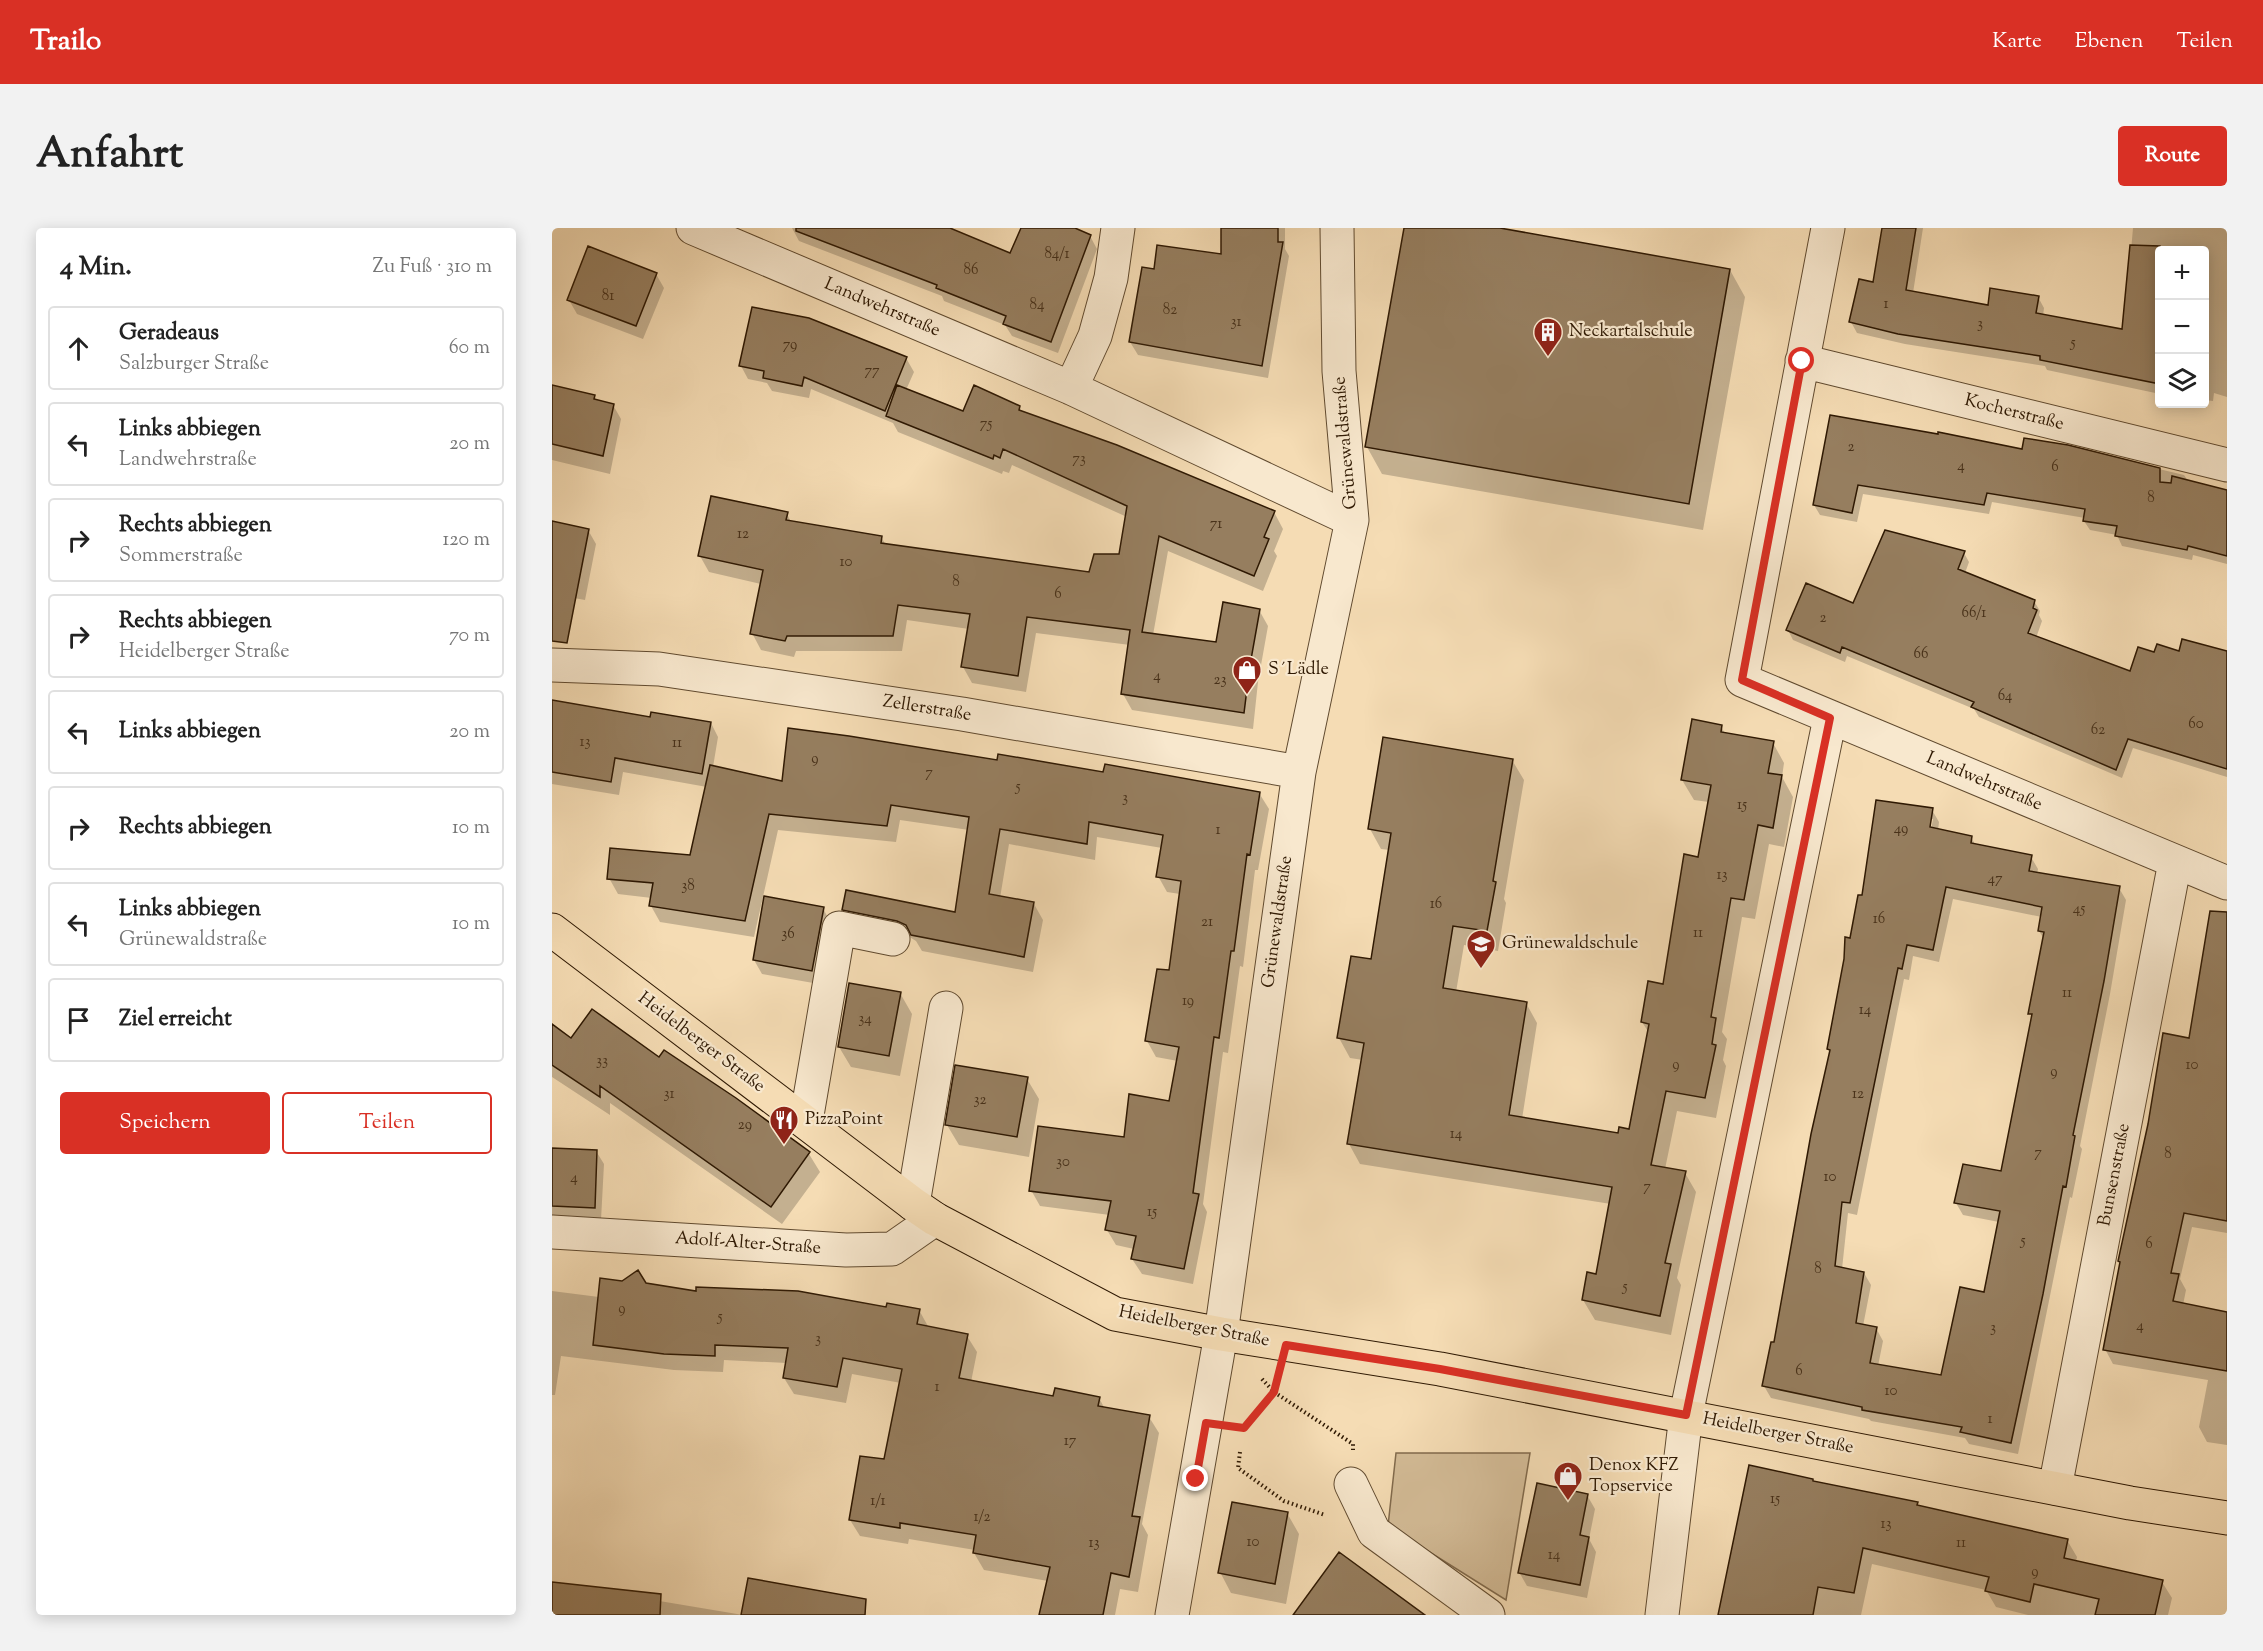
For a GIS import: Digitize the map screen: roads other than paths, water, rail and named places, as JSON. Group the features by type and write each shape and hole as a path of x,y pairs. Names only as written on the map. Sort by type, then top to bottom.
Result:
{"main road":[{"name":"Heidelberger Straße","path":"552,930 924,1211 1115,1314 1286,1345 1440,1369 2130,1503 2227,1518"}],"street":[{"name":"Landwehrstraße","path":"693,228 1071,388 1352,520"},
{"path":"1071,388 1095,336 1111,278 1118,228"},
{"name":"Grünewaldstraße","path":"1172,1615 1221,1334 1299,772 1352,520 1339,371 1337,228"},
{"path":"1802,361 1828,228"},
{"name":"Landwehrstraße","path":"1802,361 1742,680 2227,883"},
{"name":"Kocherstraße","path":"1802,361 2227,465"},
{"name":"Zellerstraße","path":"552,665 671,671 962,714 1299,772"},
{"path":"1662,1615 1686,1415 1830,718"},
{"name":"Bunsenstraße","path":"2055,1488 2175,862"},
{"path":"806,1121 839,928 893,939"},
{"path":"924,1211 946,1008"},
{"name":"Adolf-Alter-Straße","path":"552,1232 846,1250 892,1248 924,1211"},
{"path":"1351,1484 1374,1532 1488,1615"}],"place":[{"name":"Neckartalschule","path":"1548,358"},
{"name":"S´Lädle","path":"1247,696"},
{"name":"Grünewaldschule","path":"1481,970"},
{"name":"PizzaPoint","path":"784,1146"},
{"name":"Denox KFZ Topservice","path":"1568,1502"}]}
